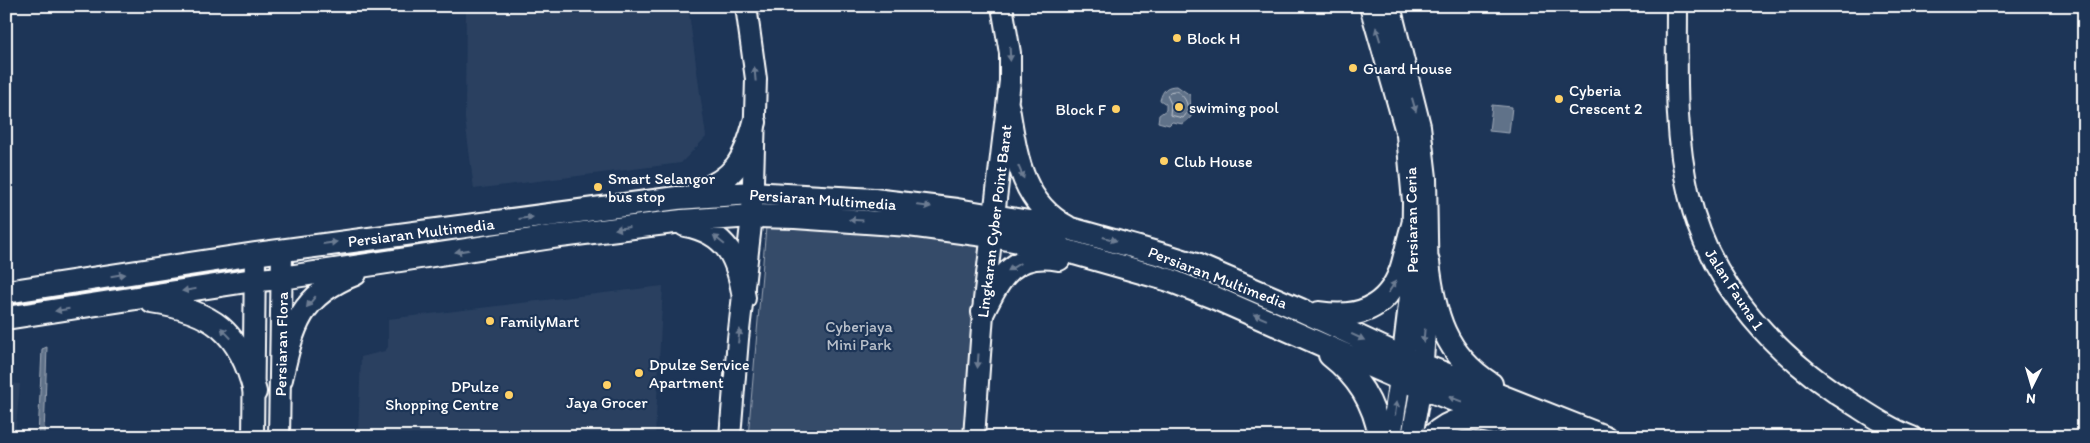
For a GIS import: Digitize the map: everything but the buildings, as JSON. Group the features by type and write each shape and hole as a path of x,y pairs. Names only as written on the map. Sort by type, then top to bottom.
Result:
{"main road":[{"path":"1008,108 1017,163 1022,177 1043,208 1060,223 1071,229"},
{"path":"677,198 710,188 735,169 745,154 755,122"},
{"name":"Persiaran Multimedia","path":"6,292 282,250 677,198 753,193 874,200 993,226 1169,280 1289,330 1411,372 1550,426 1604,437"},
{"name":"Persiaran Multimedia","path":"6,318 255,280 282,278 671,222 752,216 1071,229 1129,243 1196,265 1301,310 1411,372"},
{"path":"671,222 713,234 728,248 739,269 744,298"},
{"path":"1301,310 1348,315 1374,307 1382,302 1399,274 1414,225"},
{"path":"983,312 1001,277 1008,270 1028,259 1040,257 1102,267 1213,297"},
{"path":"281,379 294,328 315,297 331,284 402,260"},
{"path":"1428,262 1435,305 1446,338 1460,358 1479,376 1550,426"},
{"path":"127,300 188,308 205,316 221,327 242,355 250,371 255,392"},
{"path":"1289,330 1322,348 1348,370 1358,382 1375,413 1380,437"},
{"path":"1431,437 1449,422 1476,419 1543,437"}],"street":[{"path":"730,437 753,193 756,79 746,6"},
{"name":"Lingkaran Cyber Point Barat","path":"974,437 983,312 1008,108 1010,52 1002,6"},
{"name":"Persiaran Ceria","path":"1370,6 1406,136 1414,225 1411,372 1412,437"},
{"name":"Persiaran Ceria","path":"1390,6 1423,142 1428,262 1411,372 1391,437"},
{"name":"Jalan Fauna 1","path":"1677,6 1678,108 1682,154 1688,195 1711,254 1746,312 1768,339 1798,367 1839,396 1878,420 1912,437"},
{"name":"Persiaran Flora","path":"279,437 282,250"},
{"name":"Persiaran Flora","path":"253,437 256,254"}],"shaded area":[{"path":"466,6 688,6 706,137 681,163 474,189 465,119"},
{"name":"DPulze Shopping Centre","path":"663,286 655,437 358,435 361,357 385,351 388,347 388,319"},
{"path":"6,383 20,384 15,437 6,437"}],"green space":[{"name":"Cyberjaya Mini Park","path":"766,227 897,235 982,244 965,437 748,437"}],"water":[{"name":"swiming pool","path":"1177,86 1190,95 1191,117 1183,124 1172,122 1169,125 1158,122 1159,115 1166,110 1166,104 1160,100 1162,94 1166,89"},
{"path":"1492,105 1512,107 1509,133 1489,131"},
{"path":"47,347 44,437 38,437 42,349"}],"place":[{"name":"Block H","path":"1177,38"},
{"name":"Guard House","path":"1353,68"},
{"name":"Cyberia Crescent 2","path":"1559,99"},
{"name":"swiming pool","path":"1179,107"},
{"name":"Block F","path":"1116,109"},
{"name":"Club House","path":"1164,161"},
{"name":"Smart Selangor bus stop","path":"598,187"},
{"name":"FamilyMart","path":"490,321"},
{"name":"Dpulze Service Apartment","path":"639,373"},
{"name":"Jaya Grocer","path":"607,385"},
{"name":"DPulze Shopping Centre","path":"509,395"}]}
